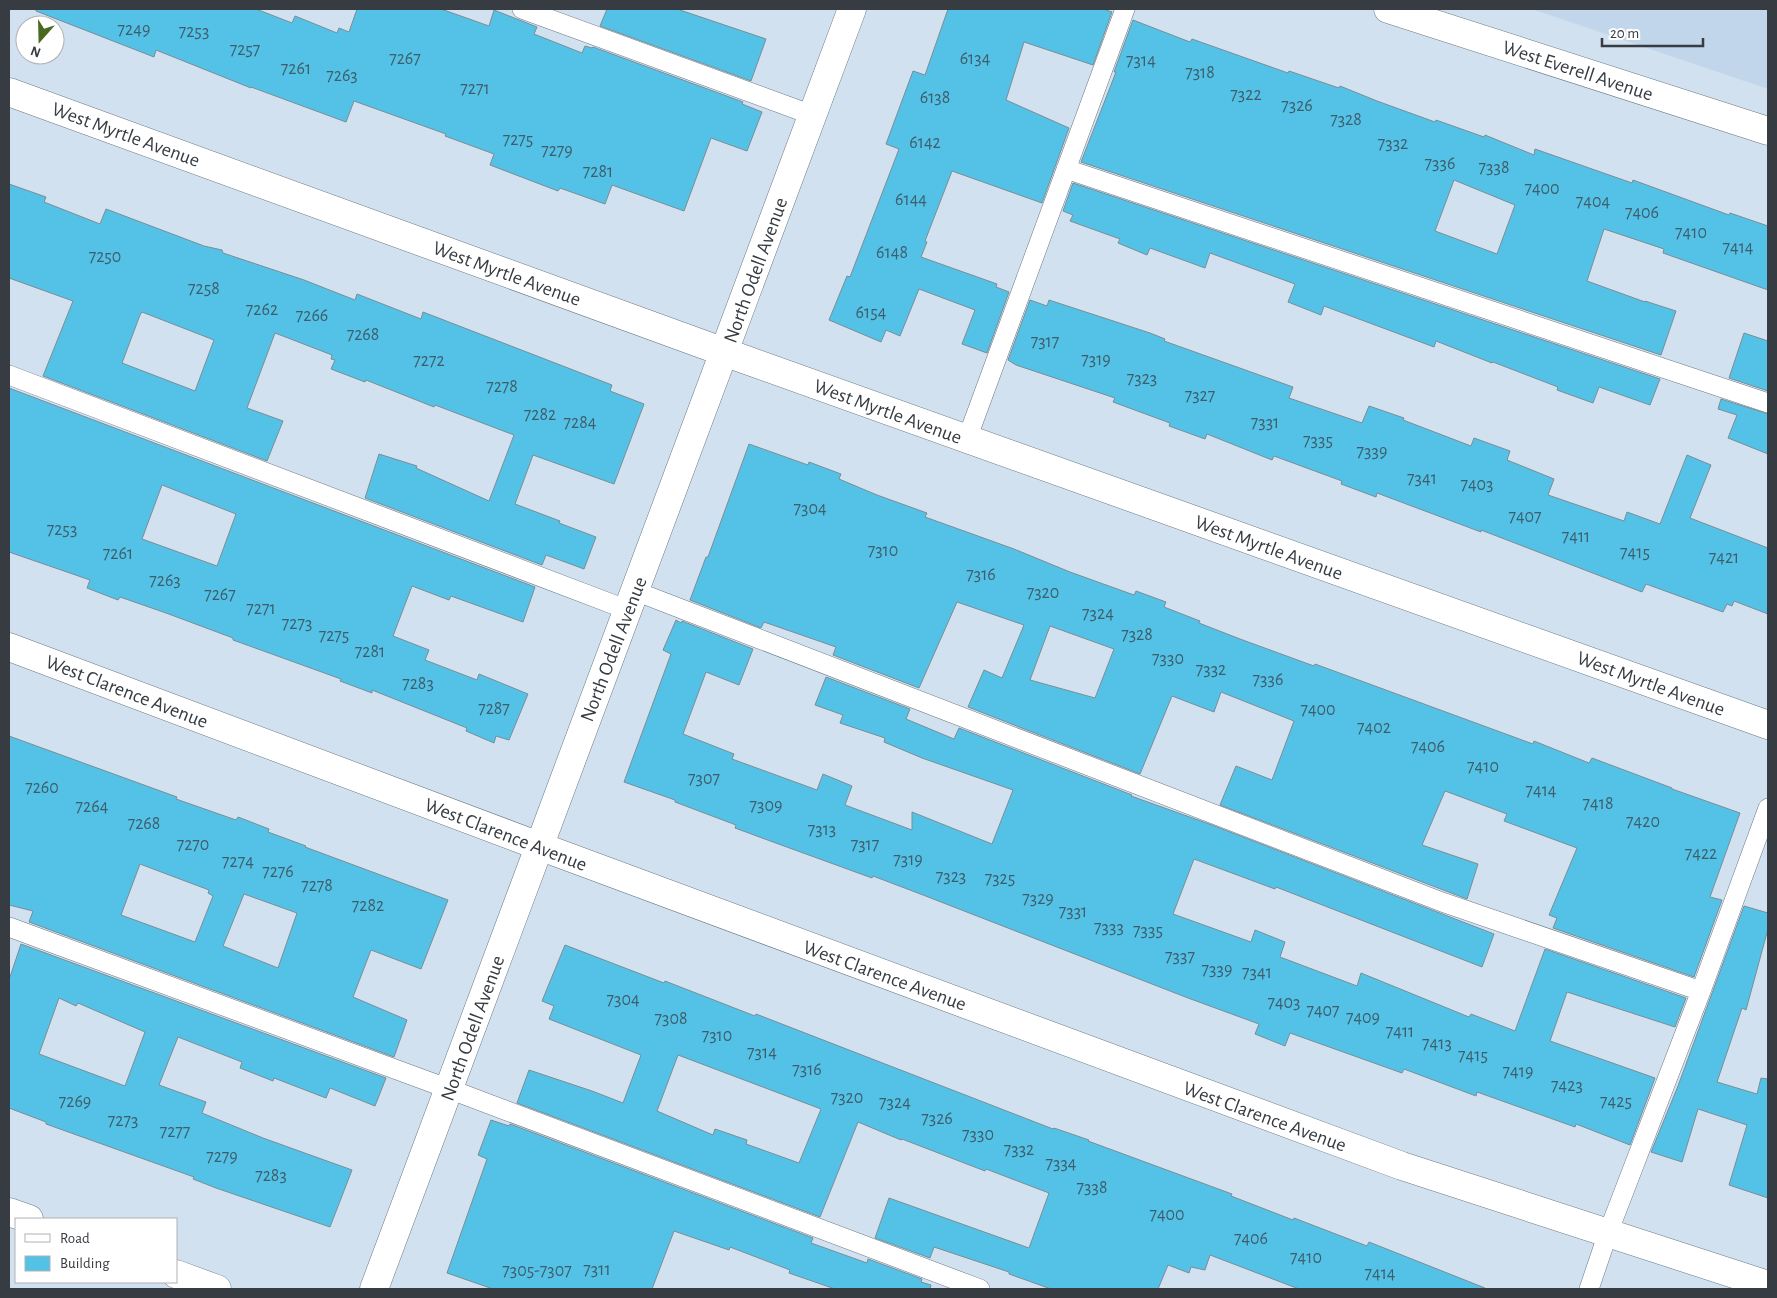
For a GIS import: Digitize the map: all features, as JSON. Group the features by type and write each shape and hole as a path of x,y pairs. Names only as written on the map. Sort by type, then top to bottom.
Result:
{"street":[{"name":"North Odell Avenue","path":"374,1289 852,9"},
{"name":"West Everell Avenue","path":"1388,9 1768,131"},
{"name":"West Myrtle Avenue","path":"9,92 724,352 1768,725"},
{"name":"West Clarence Avenue","path":"9,647 1402,1166 1768,1285"},
{"path":"9,1212 26,1218"},
{"path":"178,1275 217,1289"}],"lane":[{"path":"522,9 812,115"},
{"path":"968,439 1125,9"},
{"path":"1066,170 1768,403"},
{"path":"9,375 631,601 1442,902 1701,991"},
{"path":"1589,1289 1608,1233 1701,991 1768,808"},
{"path":"9,927 449,1089 980,1289"}],"shaded area":[{"path":"1532,9 1768,9 1768,89"}],"building":[{"path":"36,9 256,9 292,23 295,16 337,33 339,28 349,32 357,9 441,9 489,26 494,10 537,27 534,34 582,53 585,46 593,47 743,102 742,104 762,112 747,151 711,138 684,211 612,185 605,204 560,188 558,191 490,165 494,154 445,136 446,134 354,101 346,122 251,88 156,50 154,57 65,22 65,15 46,15 36,11"},
{"path":"607,9 677,9 766,39 751,81 600,26"},
{"path":"948,9 1103,9 1112,12 1093,65 1024,42 1006,100 1069,128 1042,203 952,171 925,241 927,242 921,257 997,284 996,287 1009,292 987,353 962,344 975,310 919,289 900,336 886,330 881,342 829,320 847,276 850,277 899,149 886,144 913,71 925,75"},
{"path":"1133,20 1190,42 1192,39 1288,73 1289,71 1339,88 1340,86 1435,122 1436,120 1484,137 1485,135 1534,155 1535,149 1632,183 1633,180 1729,215 1730,213 1768,226 1768,290 1663,253 1664,249 1604,229 1587,281 1676,311 1661,355 1081,162 1116,72 1114,72","holes":["1454,180 1515,205 1497,254 1435,231"]},
{"path":"1073,183 1660,379 1650,405 1599,387 1593,403 1557,390 1558,387 1436,341 1434,347 1324,306 1321,315 1288,302 1295,284 1210,253 1205,268 1150,248 1147,255 1118,243 1120,239 1070,221 1073,215 1063,211"},
{"path":"9,184 46,197 44,202 100,224 106,209 355,300 357,294 421,319 423,312 612,385 610,391 644,404 614,484 533,455 515,504 596,537 584,569 546,555 542,565 365,498 379,454 417,466 416,468 489,501 514,435 435,405 434,407 366,380 365,382 331,369 335,360 331,359 332,355 275,333 247,408 283,421 267,461 43,376 73,301 9,278","holes":["142,312 214,340 195,391 122,363"]},
{"path":"1030,300 1047,306 1049,300 1150,333 1165,339 1164,341 1293,387 1289,398 1362,423 1369,406 1404,418 1403,420 1471,446 1474,438 1510,451 1507,460 1554,479 1548,495 1624,521 1627,512 1660,524 1687,455 1711,465 1690,518 1768,548 1768,614 1734,601 1732,606 1727,604 1723,612 1646,584 1642,592 1481,530 1481,532 1377,493 1376,497 1341,484 1342,481 1274,456 1272,460 1207,434 1205,439 1169,426 1170,423 1113,402 1115,398 1016,365 1008,360"},
{"path":"1744,333 1768,341 1768,391 1729,378"},
{"path":"9,388 535,587 523,622 451,596 449,600 412,586 393,636 429,650 425,660 477,680 479,674 528,694 509,740 496,736 494,743 466,731 467,728 372,690 372,693 340,681 341,679 233,640 233,638 166,613 120,597 118,600 87,588 90,580 9,552","holes":["162,485 236,514 217,566 142,539"]},
{"path":"1721,399 1768,414 1768,454 1728,438 1737,415 1718,409"},
{"path":"749,444 808,465 809,462 841,474 839,479 927,513 925,517 1014,549 1070,572 1134,595 1136,591 1166,602 1164,607 1240,639 1314,666 1315,664 1533,744 1534,741 1589,763 1592,758 1740,813 1710,897 1722,900 1694,977 1553,928 1557,918 1549,915 1577,848 1504,821 1507,814 1445,791 1422,845 1478,864 1467,899 1220,805 1236,766 1272,780 1294,721 1221,692 1214,712 1172,696 1140,774 968,707 984,670 1002,678 1024,625 957,602 919,688 833,655 836,647 764,622 761,628 690,600 706,557 708,557","holes":["1050,626 1114,649 1095,698 1030,680"]},
{"path":"676,620 753,649 739,685 706,672 683,734 734,754 732,759 817,790 823,774 852,786 845,805 912,830 912,812 992,844 1013,790 922,758 884,742 885,738 840,723 843,715 815,705 826,677 910,709 906,719 954,739 959,728 1131,796 1212,825 1494,934 1482,967 1276,887 1275,889 1194,859 1173,914 1251,942 1255,930 1285,942 1280,957 1357,986 1361,973 1469,1017 1471,1014 1515,1031 1545,949 1686,998 1675,1027 1567,992 1550,1041 1655,1078 1630,1145 1576,1124 1575,1127 1477,1092 1476,1096 1404,1069 1402,1073 1290,1033 1285,1046 1255,1034 1259,1024 873,876 872,878 735,828 736,825 624,782 671,654 663,650"},
{"path":"9,736 177,797 176,799 236,820 238,817 269,829 268,832 305,847 448,900 421,969 371,950 353,997 407,1020 394,1057 29,922 33,911 9,905","holes":["140,864 209,890 208,893 213,896 195,942 121,915","244,894 297,913 278,968 223,946"]},
{"path":"1744,906 1768,913 1768,929 1746,1010 1742,1008 1717,1082 1757,1094 1761,1078 1768,1079 1768,1198 1729,1185 1747,1125 1698,1109 1682,1162 1651,1152 1678,1086"},
{"path":"21,944 386,1078 375,1106 330,1088 326,1098 274,1078 273,1081 240,1068 242,1062 178,1037 159,1085 206,1102 202,1113 263,1138 352,1170 330,1227 216,1188 193,1179 194,1177 46,1124 46,1122 9,1108 9,980","holes":["59,998 76,1006 78,1003 145,1032 125,1086 39,1054"]},
{"path":"565,945 755,1016 756,1014 1053,1129 1089,1140 1232,1194 1231,1196 1293,1220 1294,1218 1367,1246 1369,1242 1485,1289 1299,1289 1210,1255 1205,1270 1191,1267 1189,1273 1168,1265 1158,1289 1051,1289 1009,1274 1009,1272 934,1247 930,1258 875,1238 889,1198 1029,1248 1049,1193 901,1140 858,1122 820,1217 517,1103 529,1070 623,1103 641,1055 549,1019 554,1006 542,1001","holes":["678,1055 821,1109 799,1163 746,1144 747,1140 715,1129 713,1135 657,1111"]},
{"path":"491,1120 509,1126 510,1124 813,1238 811,1243 867,1263 868,1259 922,1279 921,1282 931,1285 930,1289 835,1289 789,1273 790,1270 730,1247 729,1250 674,1231 652,1289 493,1289 447,1273 487,1159 478,1155"}]}
